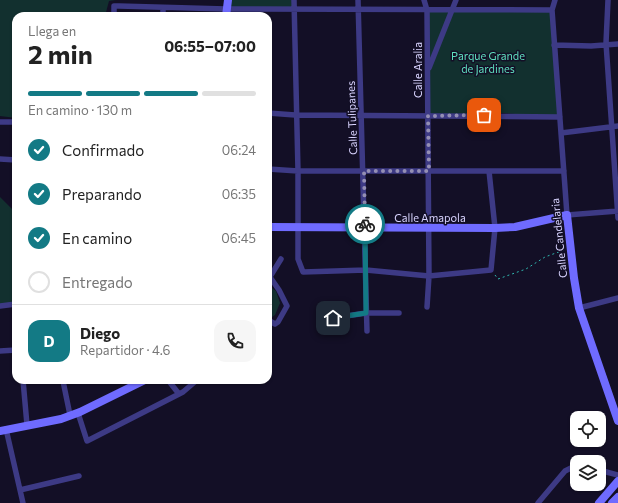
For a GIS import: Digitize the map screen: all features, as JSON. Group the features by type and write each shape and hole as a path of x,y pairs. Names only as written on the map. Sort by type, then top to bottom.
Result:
{"street":[{"path":"226,12 228,0"},
{"path":"294,0 295,115 298,171 298,259 303,272 366,270 429,276 491,270 495,228 489,171"},
{"name":"Calle Tulipanes","path":"358,0 364,171 367,331"},
{"name":"Calle Aralia","path":"424,0 427,10 429,171 429,276 427,308"},
{"path":"428,72 456,0"},
{"name":"Calle Candelaria","path":"554,0 552,10 554,45 567,215 579,308 618,421"},
{"path":"608,0 606,45 618,218"},
{"path":"114,12 114,6 213,12"},
{"path":"249,12 294,10 552,10"},
{"path":"554,45 618,44"},
{"path":"272,113 295,115 506,115 560,117"},
{"path":"0,122 12,122"},
{"path":"561,133 618,126"},
{"path":"0,159 12,160"},
{"path":"272,169 298,171 564,171"},
{"path":"567,215 618,211"},
{"name":"Calle Amapola","path":"272,228 495,228 514,227 567,215"},
{"path":"272,274 281,259"},
{"path":"272,282 279,290 287,306 278,322 275,324 272,322"},
{"path":"579,308 618,298"},
{"path":"0,306 12,304"},
{"path":"333,318 366,313 399,313"},
{"path":"0,351 12,350"},
{"path":"23,384 27,425"},
{"path":"63,384 74,414 87,441 179,394 192,384"},
{"path":"23,503 3,430 74,414 137,384"},
{"path":"171,384 179,394"},
{"path":"538,503 565,471 570,468"},
{"path":"606,472 618,475"},
{"path":"20,490 79,476"},
{"path":"599,503 618,481"},
{"path":"612,503 618,497"}],"path":[{"path":"491,270 498,279 526,269 545,257 571,248"}],"green space":[{"path":"0,0 116,0 109,1 106,12 12,12 12,118 0,116"},
{"path":"228,0 293,0 294,10 226,9"},
{"name":"Parque Grande de Jardines","path":"427,10 552,10 560,117 501,113 428,117"},
{"path":"0,197 12,209 12,303 0,305"},
{"path":"272,288 276,291 280,303 275,315 272,317"}],"way so far":[{"path":"365,224 364,171 429,171 428,116 484,115"}],"route":[{"path":"333,318 366,313 365,224"}]}
